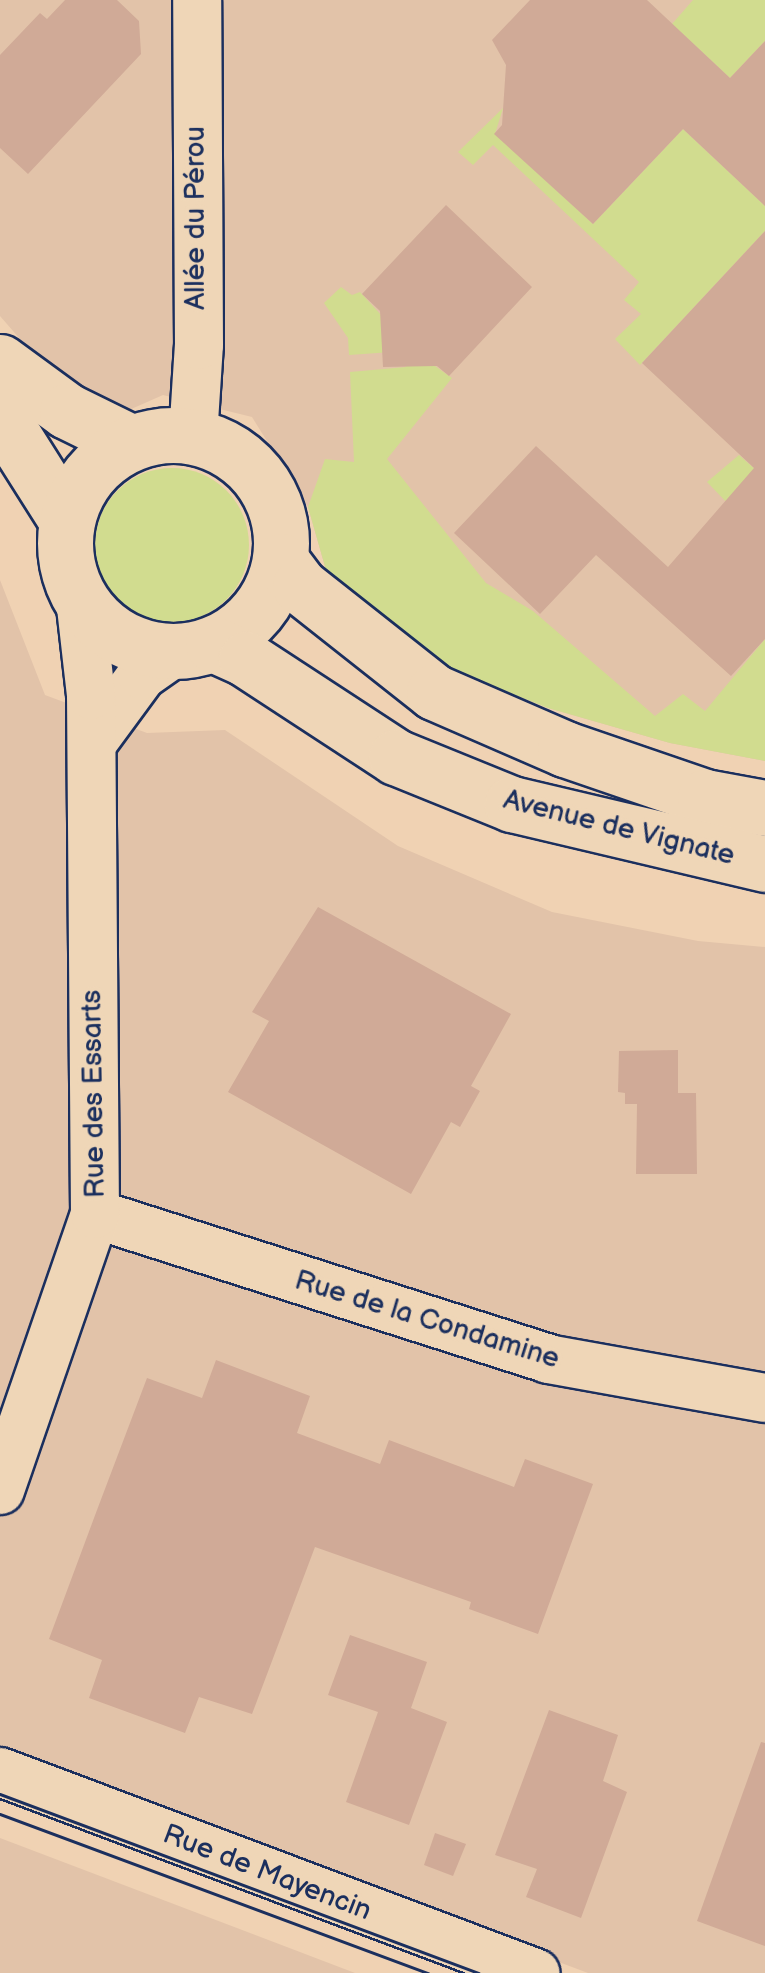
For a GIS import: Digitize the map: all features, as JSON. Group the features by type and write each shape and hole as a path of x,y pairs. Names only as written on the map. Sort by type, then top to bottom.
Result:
{"street":[{"name":"Allée du Pérou","path":"193,437 199,345 197,0"},
{"path":"0,362 67,412 132,443"},
{"path":"0,415 67,521"},
{"path":"92,742 142,675 194,648 258,611 280,561 279,519 262,481 232,452 193,437 132,443 90,474 67,521 69,574 80,599 120,638 194,648"},
{"name":"Avenue de Vignate","path":"280,561 324,607 434,692 565,749 704,797 765,808"},
{"name":"Rue des Essarts","path":"0,1490 95,1214 90,648 80,599"},
{"name":"Avenue de Vignate","path":"194,648 246,658 396,757 512,804 765,864"},
{"name":"Rue de la Condamine","path":"95,1214 548,1359 765,1398"},
{"name":"Rue de Mayencin","path":"0,1772 535,1973"}],"shaded area":[{"path":"0,0 765,0 765,761 670,743 548,708 326,570 308,507 252,417 163,395 120,414 40,362 0,316"},
{"path":"0,580 45,695 147,733 225,730 398,846 552,912 698,941 765,947 765,1973 588,1973 0,1753"},
{"path":"0,1838 355,1973 0,1973"}],"green space":[{"path":"693,0 765,0 765,41 730,78 672,24"},
{"path":"503,108 495,134 593,224 683,129 765,206 765,231 640,365 615,339 641,314 624,300 639,282 493,145 473,165 458,152"},
{"path":"341,287 352,295 360,292 415,352 452,378 387,459 486,583 533,611 655,716 683,694 705,711 765,639 765,761 670,743 548,708 442,666 326,570 308,507 325,459 354,462 350,372 406,367 406,351 349,355 348,338 324,303"},
{"path":"739,455 765,478 732,508 707,482"},
{"path":"172,468 201,474 226,491 243,516 249,545 243,574 226,599 201,616 172,622 143,616 118,599 101,574 95,545 101,516 118,491 143,474"}],"building":[{"path":"65,0 117,0 139,21 141,54 28,174 0,148 0,55 40,13 47,19"},
{"path":"530,0 647,0 730,78 765,41 765,206 683,129 593,224 494,134 502,125 506,65 492,40"},
{"path":"446,205 532,287 449,376 437,366 383,367 380,311 362,294"},
{"path":"765,231 765,639 731,676 596,555 540,614 454,533 536,446 668,567 754,468 642,363"},
{"path":"318,907 511,1014 471,1086 480,1091 460,1127 451,1122 411,1194 228,1092 269,1021 252,1012"},
{"path":"678,1050 678,1093 696,1093 697,1174 636,1174 637,1104 625,1104 625,1093 618,1092 619,1051"},
{"path":"216,1360 310,1396 297,1433 380,1464 389,1440 514,1487 525,1459 593,1484 538,1634 469,1609 471,1602 315,1547 252,1714 199,1697 185,1733 89,1698 102,1660 49,1639 97,1510 147,1378 202,1398"},
{"path":"350,1635 427,1662 411,1708 447,1722 409,1825 346,1802 378,1712 328,1695"},
{"path":"549,1710 618,1735 603,1781 627,1792 581,1918 526,1897 537,1869 495,1855"},
{"path":"761,1742 765,1743 765,1946 697,1921"},
{"path":"435,1833 466,1844 453,1876 424,1865"}],"tram line":[{"path":"0,1794 479,1973"},
{"path":"0,1814 428,1973"}]}
